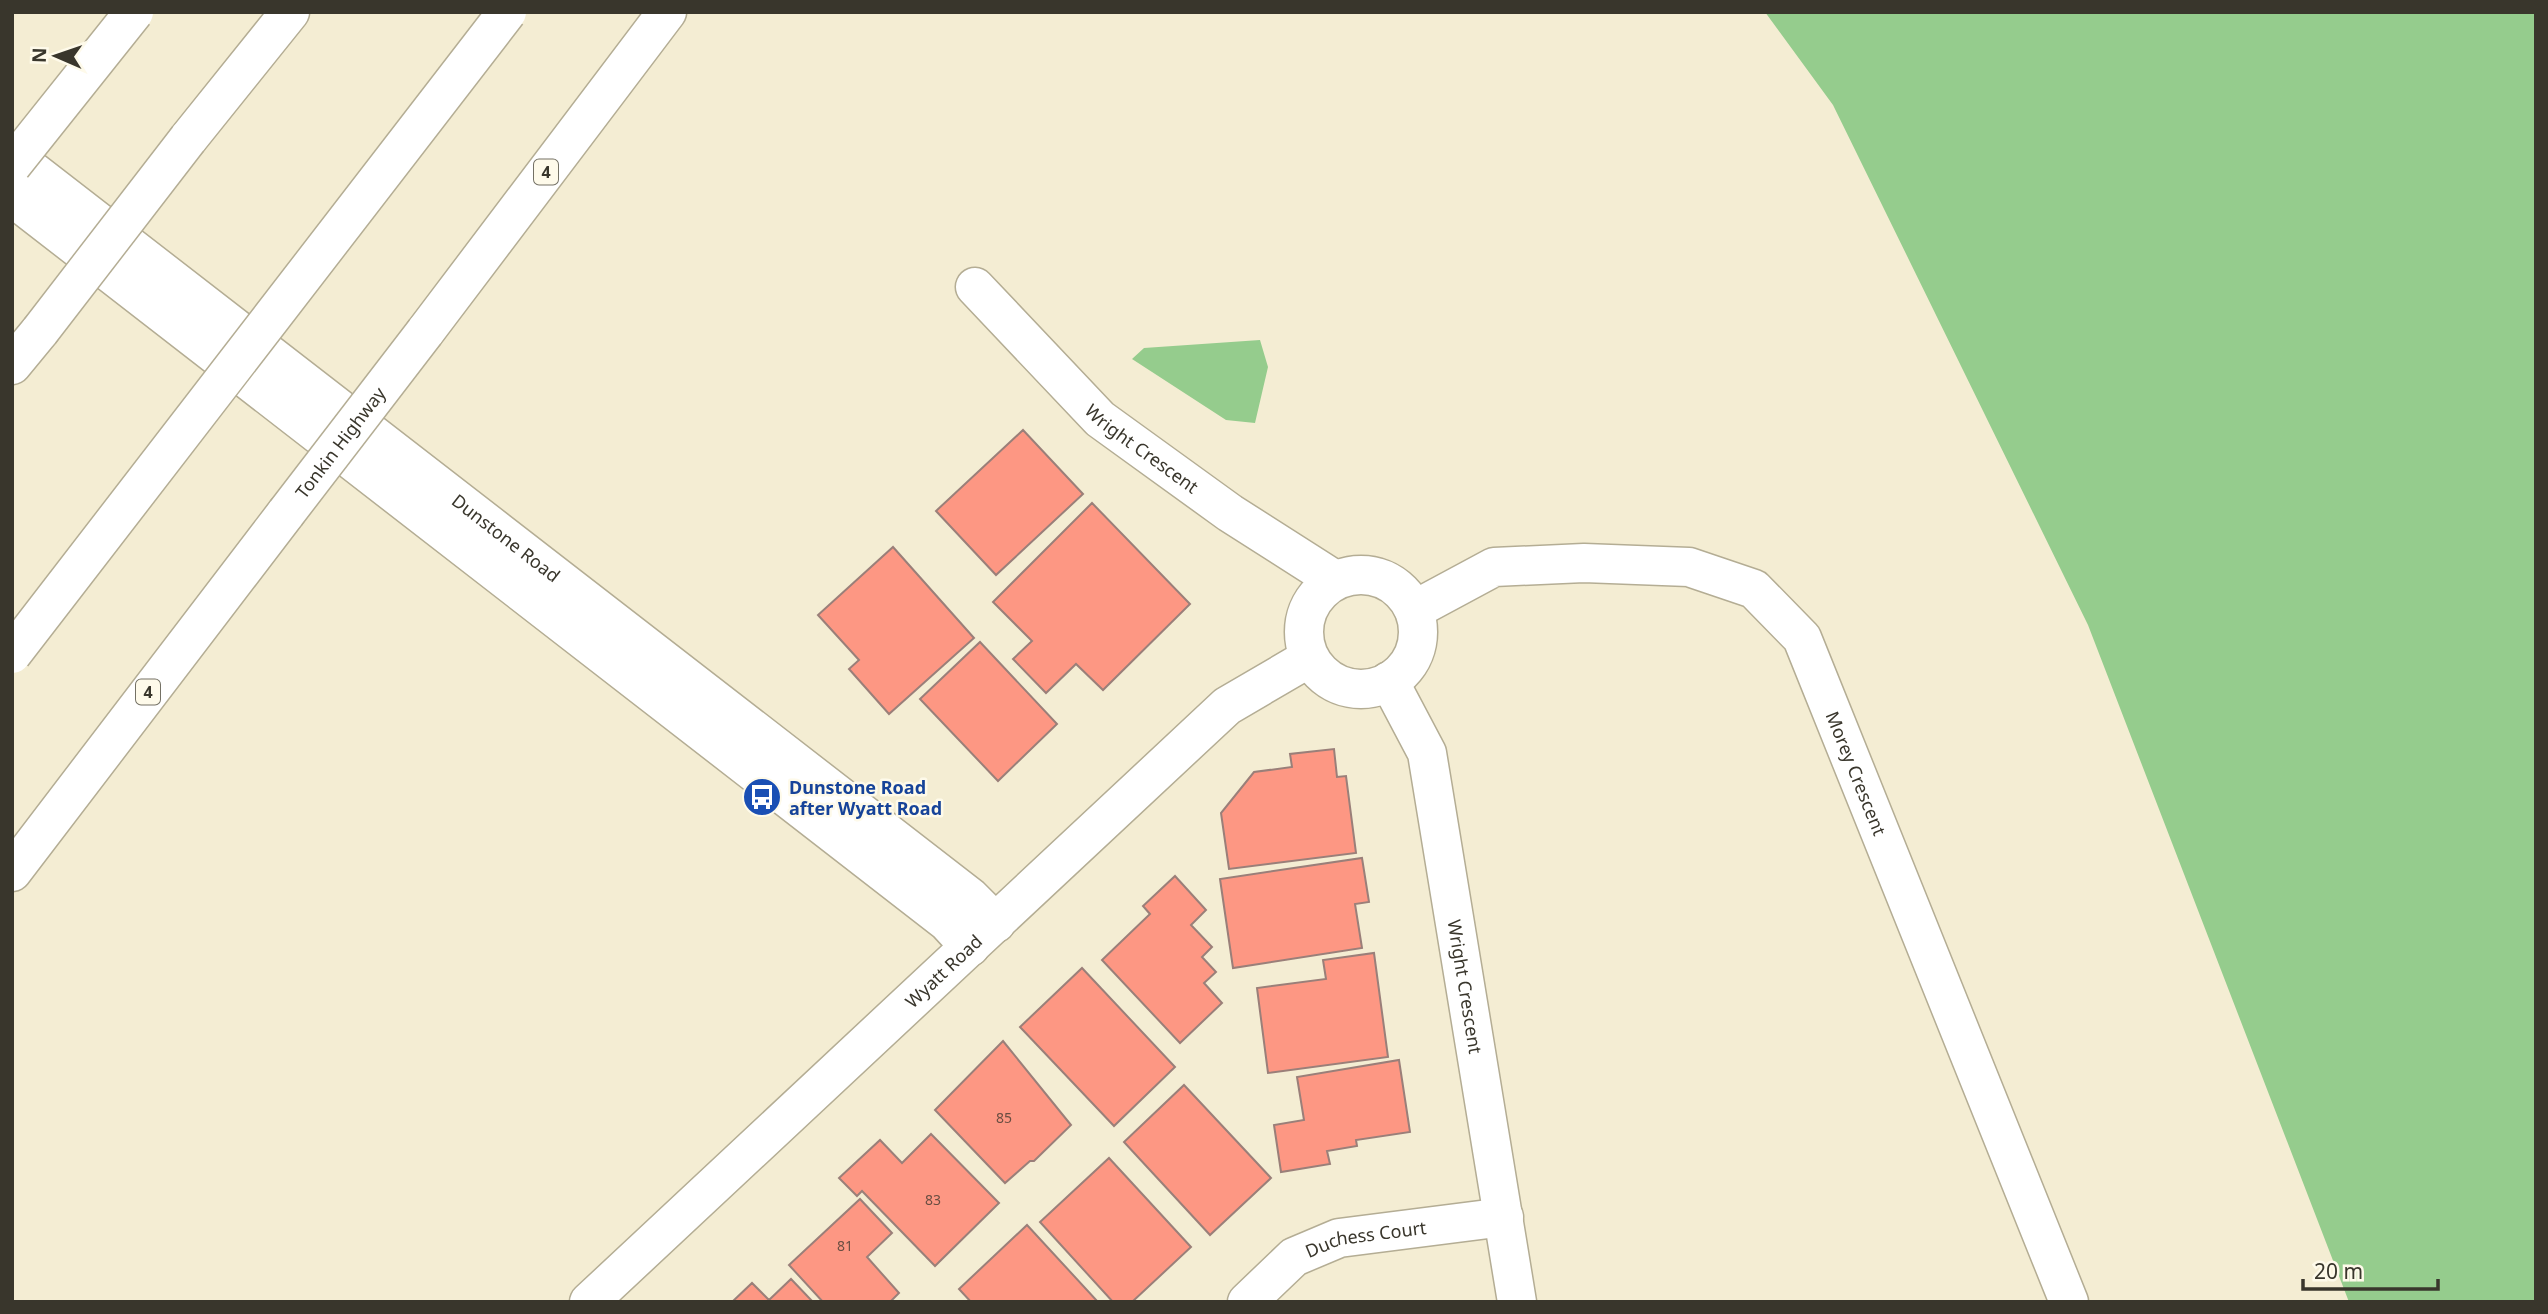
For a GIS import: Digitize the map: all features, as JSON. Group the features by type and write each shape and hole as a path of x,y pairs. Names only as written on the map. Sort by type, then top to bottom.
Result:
{"main road":[{"path":"12,166 134,12"},
{"path":"12,365 290,12"},
{"path":"12,654 507,12"},
{"name":"Tonkin Highway","path":"12,872 667,12"},
{"name":"Dunstone Road","path":"12,155 970,897 983,935"},
{"name":"Dunstone Road","path":"12,197 947,922 983,935"},
{"name":"Wright Crescent","path":"975,287 1100,419 1230,513 1335,580"},
{"name":"Morey Crescent","path":"1414,610 1494,567 1584,563 1689,568 1754,589 1802,638 2069,1302"},
{"path":"1358,574 1381,578 1401,590 1414,610 1417,623 1415,651 1400,674 1389,681 1375,687 1344,687 1330,681 1309,658 1304,636 1306,614 1317,594 1335,580 1358,574"},
{"name":"Wyatt Road","path":"589,1302 1227,706 1309,658"},
{"name":"Wright Crescent","path":"1389,681 1427,753 1517,1302"},
{"name":"Duchess Court","path":"1247,1302 1294,1257 1339,1238 1504,1217"}],"green space":[{"path":"1765,12 2536,12 2536,1302 2349,1302 2088,625 1833,105"},
{"path":"1260,340 1268,367 1255,423 1226,420 1132,359 1144,348"}],"building":[{"path":"1023,430 1083,494 996,575 936,511"},
{"path":"1092,503 1190,604 1103,690 1076,664 1046,693 1013,659 1032,641 993,602"},
{"path":"893,547 974,638 889,714 849,669 859,660 818,615"},
{"path":"980,642 1057,724 998,781 920,699"},
{"path":"1334,749 1337,777 1346,776 1356,853 1229,869 1221,813 1254,772 1292,767 1290,754"},
{"path":"1362,858 1369,902 1355,904 1362,948 1233,968 1220,879"},
{"path":"1175,876 1206,910 1191,925 1212,947 1202,957 1216,972 1204,983 1222,1003 1180,1043 1102,960 1150,914 1143,906"},
{"path":"1374,953 1388,1057 1268,1073 1257,988 1326,979 1323,960"},
{"path":"1082,968 1175,1067 1114,1126 1020,1027"},
{"path":"1003,1041 1071,1125 1034,1161 1030,1161 1005,1183 935,1110"},
{"path":"1399,1060 1410,1132 1356,1140 1357,1146 1327,1151 1330,1164 1281,1172 1274,1125 1304,1120 1297,1077"},
{"path":"1184,1085 1271,1178 1210,1235 1124,1142"},
{"path":"931,1134 999,1203 935,1266 862,1191 857,1196 839,1178 880,1140 902,1163"},
{"path":"1109,1158 1191,1247 1132,1302 1113,1302 1040,1222"},
{"path":"860,1199 892,1233 867,1257 899,1293 890,1302 823,1302 789,1265"},
{"path":"1027,1225 1098,1302 971,1302 959,1289"},
{"path":"791,1279 813,1302 732,1302 752,1283 769,1300"}],"place":[{"name":"Dunstone Road after Wyatt Road","path":"762,797"}]}
